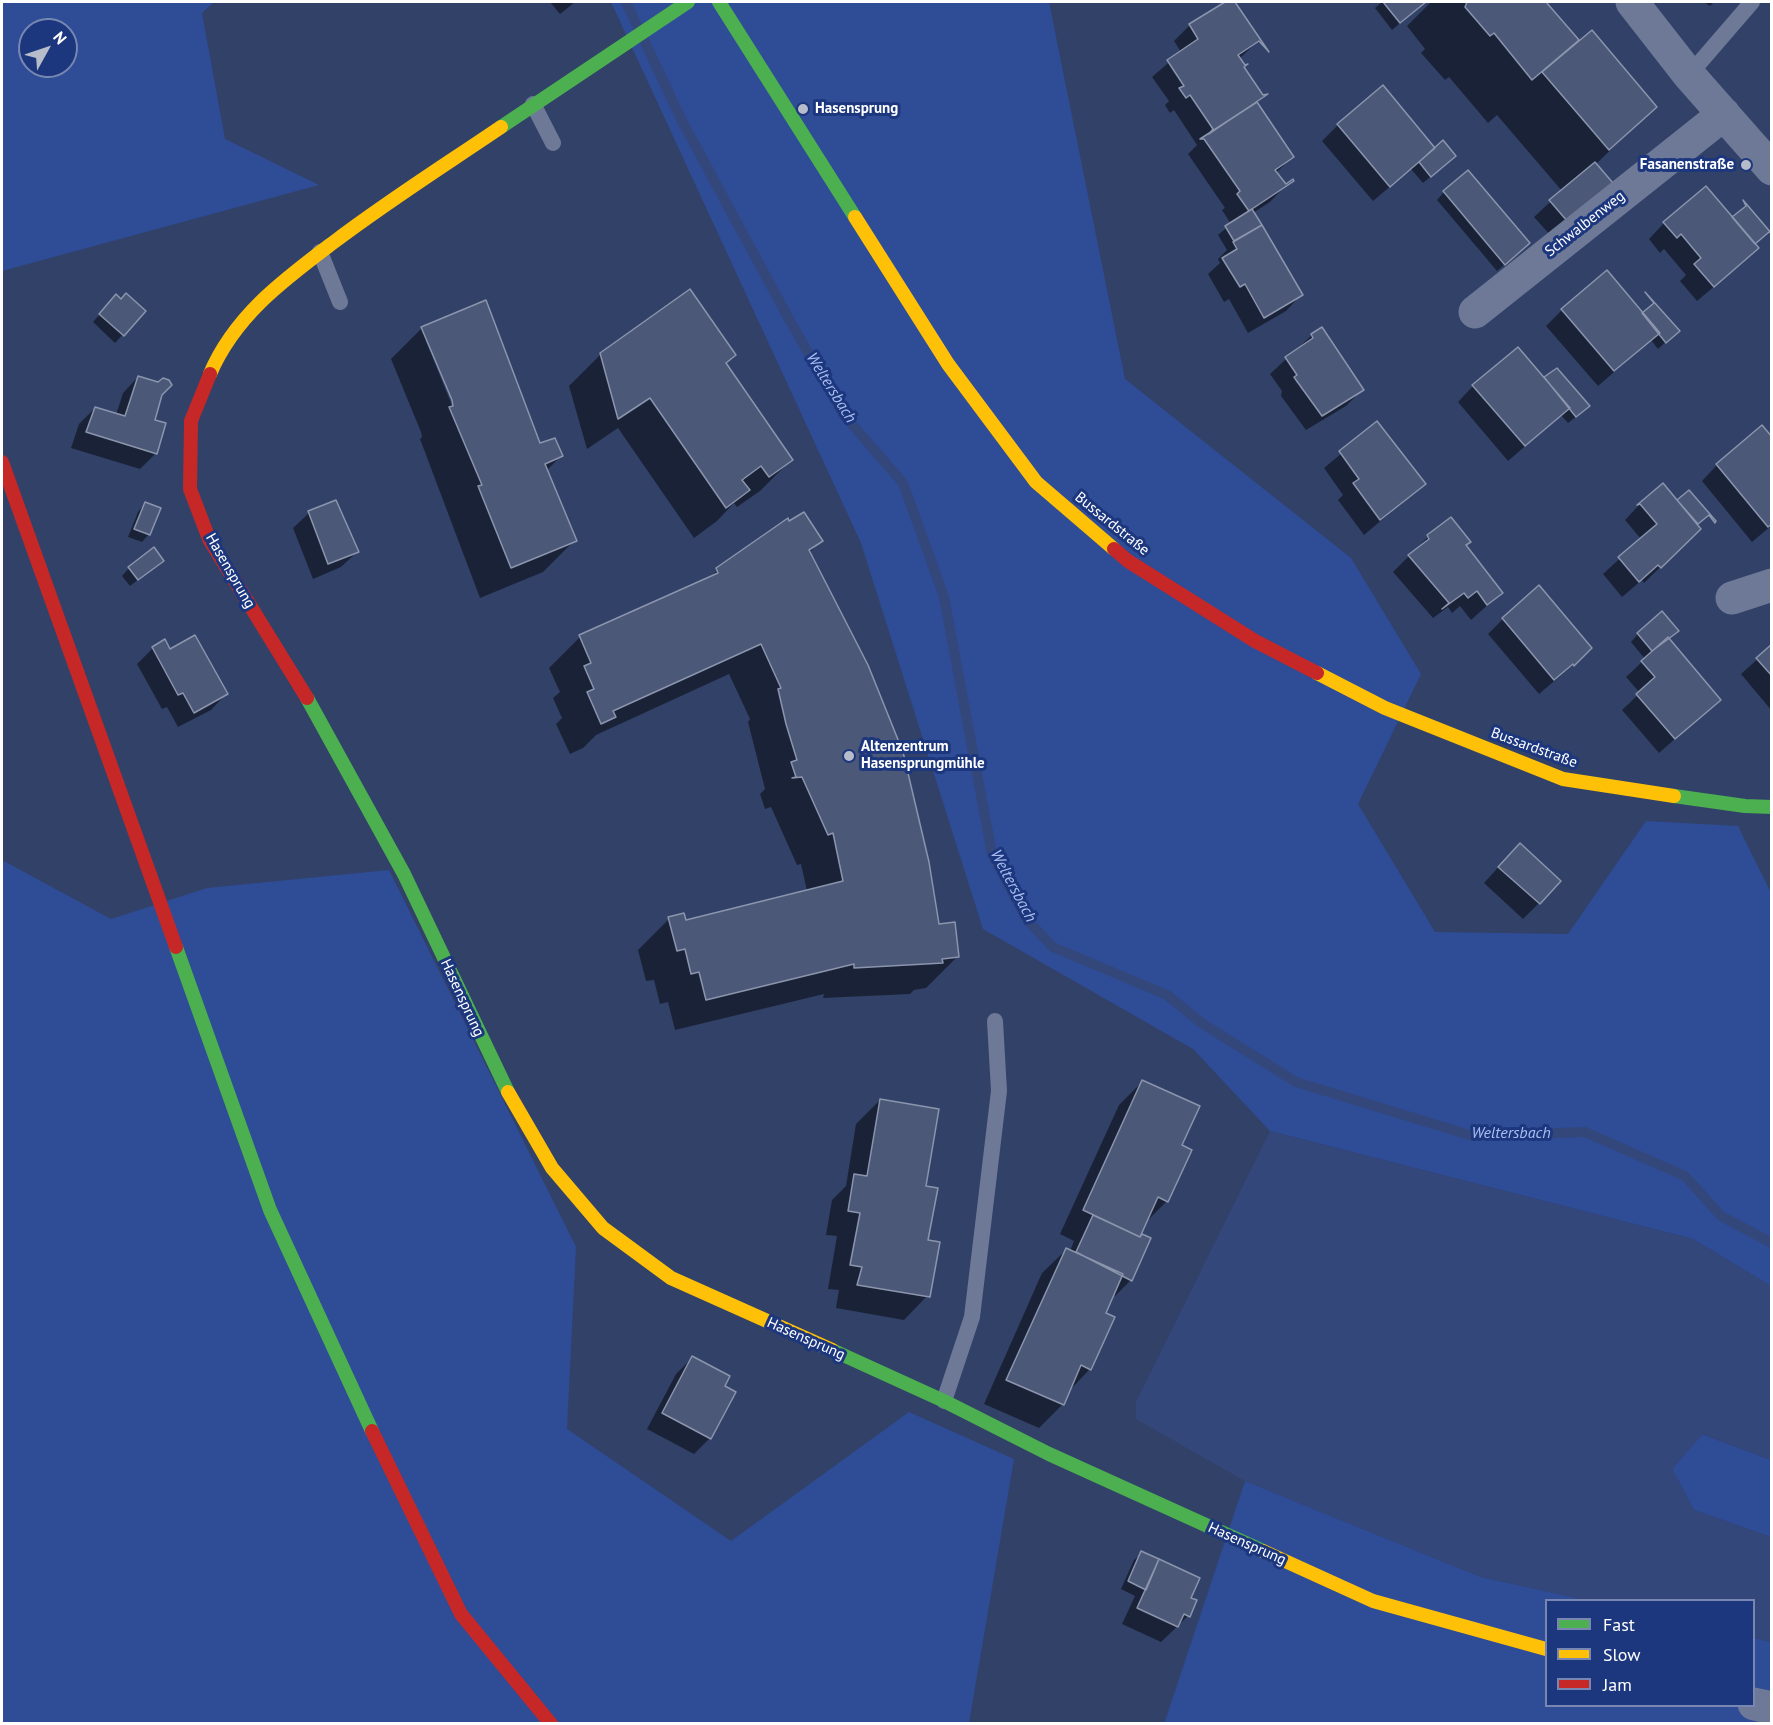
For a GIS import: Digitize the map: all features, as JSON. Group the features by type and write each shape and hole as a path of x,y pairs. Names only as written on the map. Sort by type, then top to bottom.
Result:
{"street":[{"name":"Hasensprung","path":"688,2 533,104 320,252 274,287 239,324 212,370 191,421 190,489 209,539 318,716 404,874 496,1071 552,1168 603,1228 671,1278 944,1401 1048,1454 1373,1601 1545,1649"},
{"name":"Bussardstraße","path":"719,2 948,364 1036,482 1128,561 1255,641 1384,708 1563,778 1711,801 1772,807"},
{"path":"1632,2 1689,75 1772,169"},
{"name":"Schwalbenweg","path":"1475,312 1724,114"},
{"path":"2,462 270,1210 398,1486 461,1614 551,1724"},
{"path":"1732,598 1772,585"},
{"path":"1755,1704 1772,1708"}],"lane":[{"path":"1689,75 1752,2"},
{"path":"533,104 552,143"},
{"path":"320,252 340,302"},
{"path":"944,1401 972,1317 999,1091 995,1021"}],"shaded area":[{"path":"2,2 214,2 202,13 225,139 319,185 2,271"},
{"path":"611,2 1049,2 1125,379 1351,558 1421,674 1358,804 1435,932 1568,934 1646,821 1738,826 1771,893 1771,1286 1693,1239 1270,1131 1193,1049 983,929 861,543"},
{"path":"2,860 111,919 207,888 389,870 576,1247 567,1429 731,1541 909,1412 1014,1459 969,1723 2,1723"},
{"path":"1270,1131 1693,1239 1771,1286 1771,1460 1703,1434 1672,1469 1694,1510 1771,1537 1771,1642 1755,1638 1755,1599 1581,1599 1481,1577 1245,1481 1136,1419 1136,1402"},
{"path":"1702,1434 1771,1460 1771,1537 1694,1510 1672,1469"},
{"path":"1245,1481 1481,1577 1581,1599 1545,1599 1545,1707 1755,1707 1755,1638 1771,1642 1771,1723 1164,1724"}],"building":[{"path":"1225,2 1235,2 1269,52 1259,41 1238,55 1245,65 1248,64 1244,67 1263,95 1268,94 1209,134 1213,129 1190,95 1186,98 1179,88 1184,86 1167,60 1198,39 1189,24"},
{"path":"1383,2 1426,2 1400,23"},
{"path":"1467,2 1546,2 1579,40 1532,80 1494,33 1490,36 1465,7"},
{"path":"1592,30 1657,107 1609,150 1542,72"},
{"path":"1383,85 1435,148 1390,187 1337,124"},
{"path":"1257,102 1294,157 1275,170 1286,184 1293,179 1294,181 1249,211 1237,194 1240,191 1204,139 1200,139"},
{"path":"1443,140 1456,156 1431,177 1419,162"},
{"path":"1595,162 1613,183 1568,222 1549,200"},
{"path":"1468,170 1530,243 1505,265 1443,191"},
{"path":"1706,186 1759,248 1714,287 1694,264 1701,258 1681,234 1677,238 1663,222"},
{"path":"1743,200 1772,234 1769,232 1755,244 1732,217 1746,206"},
{"path":"1252,209 1262,225 1234,241 1225,226"},
{"path":"1262,225 1303,295 1264,318 1245,284 1240,287 1222,258 1237,249 1233,242"},
{"path":"1607,270 1660,333 1614,371 1561,309"},
{"path":"690,289 736,355 726,363 793,460 769,477 761,466 742,480 750,490 726,508 650,398 618,419 600,353"},
{"path":"1645,292 1680,331 1666,343 1642,313 1654,303"},
{"path":"126,293 146,311 124,336 99,314 116,294 121,299"},
{"path":"486,300 540,443 555,438 563,456 545,464 577,541 511,568 478,486 482,485 449,407 453,406 452,400 421,327"},
{"path":"1322,327 1364,390 1322,416 1294,377 1297,375 1285,357 1313,338 1311,334"},
{"path":"1518,347 1570,408 1525,446 1472,385"},
{"path":"1557,368 1590,406 1576,417 1544,377"},
{"path":"138,376 158,382 163,378 169,380 172,385 162,395 155,420 166,423 157,454 86,432 95,407 125,416"},
{"path":"1377,421 1426,484 1380,520 1353,483 1359,479 1339,451"},
{"path":"1762,425 1772,437 1772,524 1768,527 1716,464"},
{"path":"1663,483 1701,529 1661,568 1658,565 1639,582 1618,557 1657,524 1640,504 1637,505"},
{"path":"1689,490 1716,521 1715,523 1709,515 1698,524 1677,500"},
{"path":"336,500 359,552 328,564 308,511"},
{"path":"145,502 161,508 150,535 134,529"},
{"name":"Altenzentrum Hasensprungmühle","path":"804,512 823,541 809,550 868,665 903,752 929,862 939,924 955,922 959,957 942,959 943,963 854,968 854,964 706,1000 699,972 691,974 685,949 677,951 668,917 684,913 686,920 843,881 833,833 828,835 802,777 792,778 796,777 791,762 797,760 778,689 781,688 761,644 613,711 616,717 601,724 587,692 594,689 584,666 591,663 579,635 718,573 716,568 788,518 789,521"},
{"path":"1451,517 1471,542 1466,545 1503,593 1487,605 1477,591 1468,598 1464,593 1442,609 1449,603 1408,555 1429,539 1427,535"},
{"path":"154,547 164,561 138,580 128,567"},
{"path":"1539,585 1592,648 1574,666 1573,664 1554,680 1502,618"},
{"path":"1662,611 1679,631 1652,651 1637,633"},
{"path":"195,635 228,694 194,713 183,693 178,695 152,647 165,639 170,649"},
{"path":"1668,637 1721,700 1675,739 1636,694 1655,677 1641,661"},
{"path":"1772,644 1772,676 1756,658"},
{"path":"1520,843 1561,881 1540,904 1498,867"},
{"path":"1142,1080 1200,1106 1182,1145 1192,1150 1168,1202 1158,1197 1140,1237 1083,1210"},
{"path":"880,1099 939,1109 926,1186 938,1188 928,1240 940,1242 930,1297 857,1285 862,1267 850,1265 860,1213 848,1211 854,1174 867,1176"},
{"path":"1093,1215 1140,1237 1142,1234 1151,1238 1132,1281 1076,1252"},
{"path":"1066,1248 1123,1274 1106,1313 1115,1317 1091,1370 1081,1365 1064,1405 1006,1380"},
{"path":"692,1356 730,1376 725,1386 736,1392 711,1439 662,1413"},
{"path":"1141,1551 1159,1559 1146,1590 1128,1581"},
{"path":"1159,1559 1200,1578 1191,1598 1197,1600 1190,1617 1184,1614 1178,1627 1137,1608"}],"waterway":[{"name":"Weltersbach","path":"626,2 682,121 843,414 903,483 944,597 992,854 1027,920 1053,947 1167,995 1203,1024 1296,1082 1473,1136 1585,1132 1685,1176 1721,1216 1772,1243"}],"traffic: fast":[{"path":"501,127 688,2"},
{"path":"719,2 855,217"},
{"path":"307,698 404,874 508,1092"},
{"path":"1674,796 1745,806 1772,807"},
{"path":"176,947 270,1210 372,1431"},
{"path":"832,1350 944,1401 1049,1454 1263,1551"}],"traffic: slow":[{"path":"210,374 233,334 247,316 280,284 375,212 501,127"},
{"path":"855,217 948,364 1036,482 1114,549"},
{"path":"1317,673 1385,708 1563,779 1674,796"},
{"path":"508,1092 552,1168 603,1228 671,1278 832,1350"},
{"path":"1263,1551 1373,1601 1545,1649"}],"traffic: jam":[{"path":"210,374 191,421 190,489 209,539 307,698"},
{"path":"2,462 176,947"},
{"path":"1114,549 1128,561 1255,641 1317,673"},
{"path":"372,1431 461,1614 551,1724"}],"place":[{"name":"Hasensprung","path":"803,109"},
{"name":"Fasanenstraße","path":"1746,165"},
{"name":"Altenzentrum Hasensprungmühle","path":"849,756"}]}
